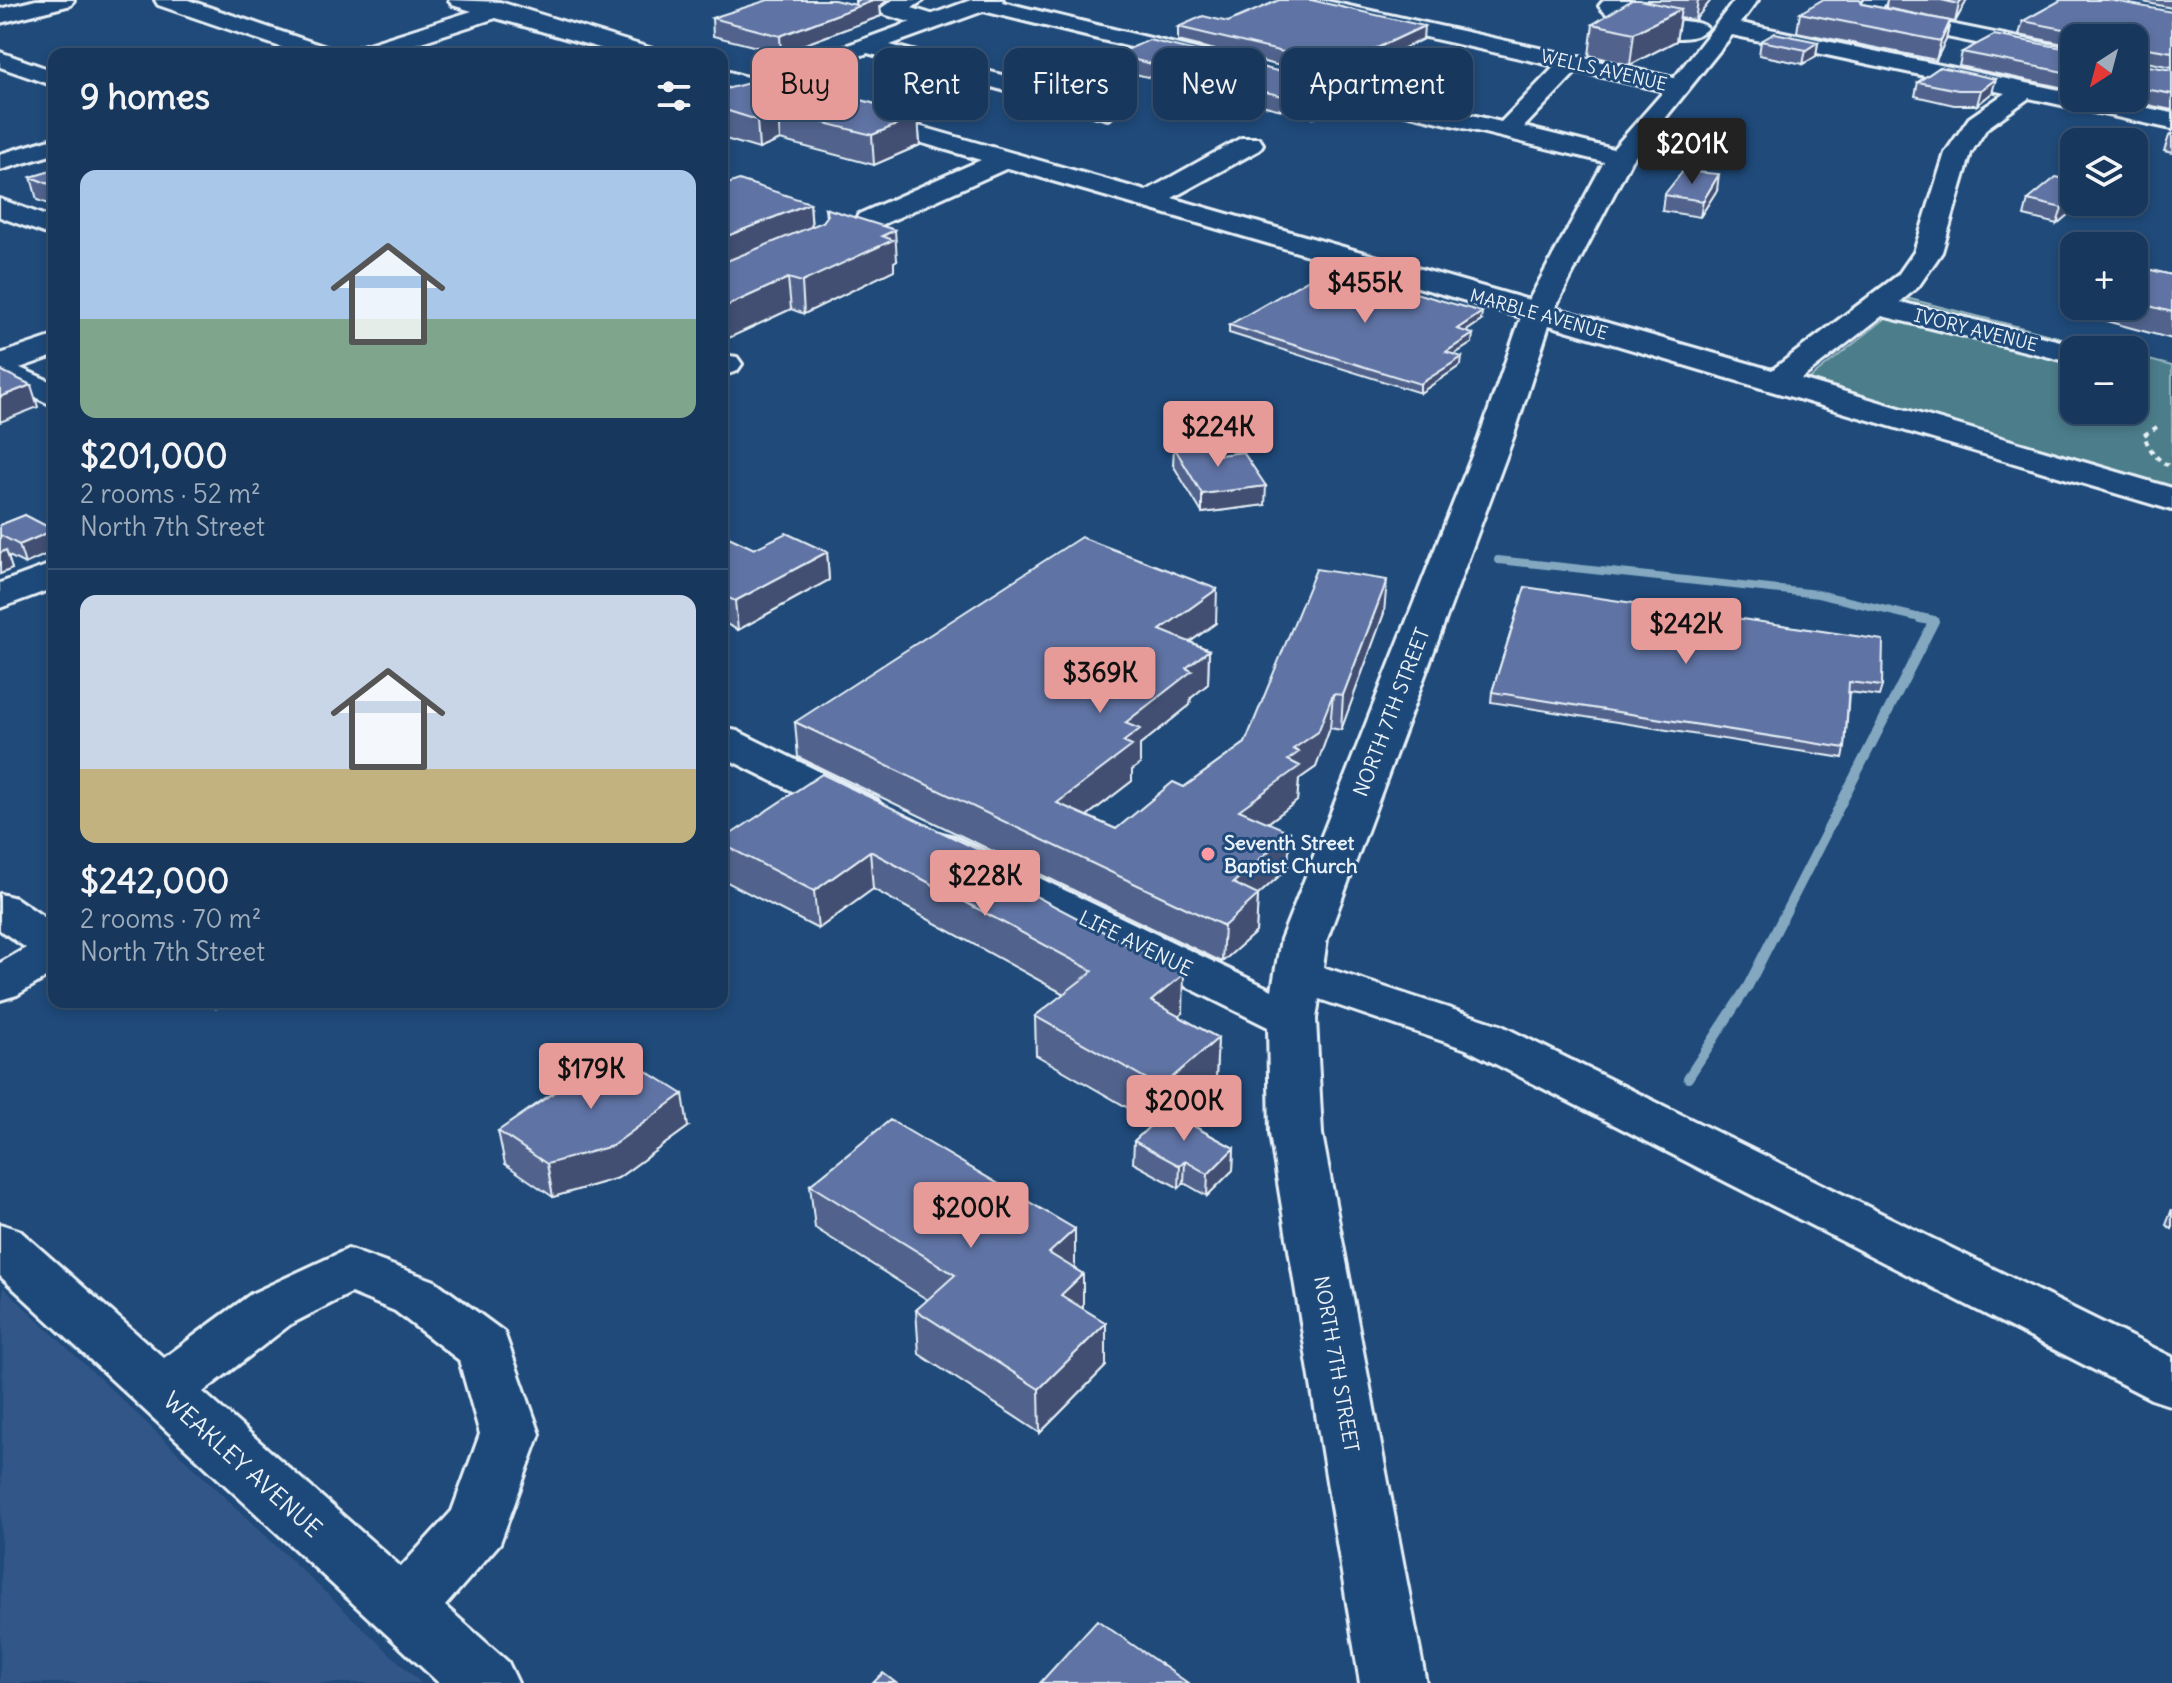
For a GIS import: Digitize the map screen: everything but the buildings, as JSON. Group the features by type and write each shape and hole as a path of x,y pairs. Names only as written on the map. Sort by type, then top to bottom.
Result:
{"street":[{"path":"0,16 63,0"},
{"path":"166,0 306,48"},
{"path":"460,0 621,47 647,46"},
{"path":"378,48 529,0"},
{"path":"913,0 891,9 933,22"},
{"name":"WELLS AVENUE","path":"1292,0 1680,87"},
{"name":"NORTH 7TH STREET","path":"1393,1683 1296,1134 1295,997 1304,939 1496,438 1537,314 1619,158 1680,87 1747,0"},
{"path":"858,50 987,2 1165,48"},
{"path":"1872,6 2060,53"},
{"path":"1624,10 1659,28 1725,29 2172,121"},
{"path":"400,41 427,48"},
{"path":"868,46 1004,83"},
{"path":"0,59 48,77"},
{"path":"1506,131 1572,63"},
{"path":"1273,75 1619,158"},
{"name":"MARBLE AVENUE","path":"728,79 752,86"},
{"path":"728,97 752,89"},
{"path":"1779,380 1908,281 1928,252 1958,153 1978,123 2025,90"},
{"name":"MARBLE AVENUE","path":"858,116 1537,314 1779,380 2172,499"},
{"path":"1148,201 1250,144"},
{"path":"0,162 48,148"},
{"path":"869,220 1006,159"},
{"path":"0,207 48,223"},
{"name":"IVORY AVENUE","path":"1879,306 2060,351"},
{"path":"0,367 48,347"},
{"path":"0,367 48,393"},
{"path":"0,597 48,577"},
{"name":"LIFE AVENUE","path":"728,743 1295,997 1483,1037 2172,1383"},
{"path":"0,908 48,944"},
{"path":"0,984 48,953"},
{"name":"WEAKLEY AVENUE","path":"0,1244 485,1683"},
{"path":"162,1391 271,1309 348,1270 415,1296 484,1348 510,1434 478,1525 403,1609"}],"path":[{"path":"2157,427 2144,435 2147,446 2158,461 2172,467"}],"shaded area":[{"path":"3,1287 421,1683 0,1683"}],"green space":[{"path":"1910,299 2060,337 2060,424 2148,424 2148,360 2172,366 2172,489 1809,379"}],"waterway":[{"path":"1498,560 1818,594 1925,619"},
{"path":"1920,618 1925,619"},
{"path":"1688,1078 1748,986 1934,621 1925,619"}],"place":[{"name":"Seventh Street Baptist Church","path":"1208,854"}]}
